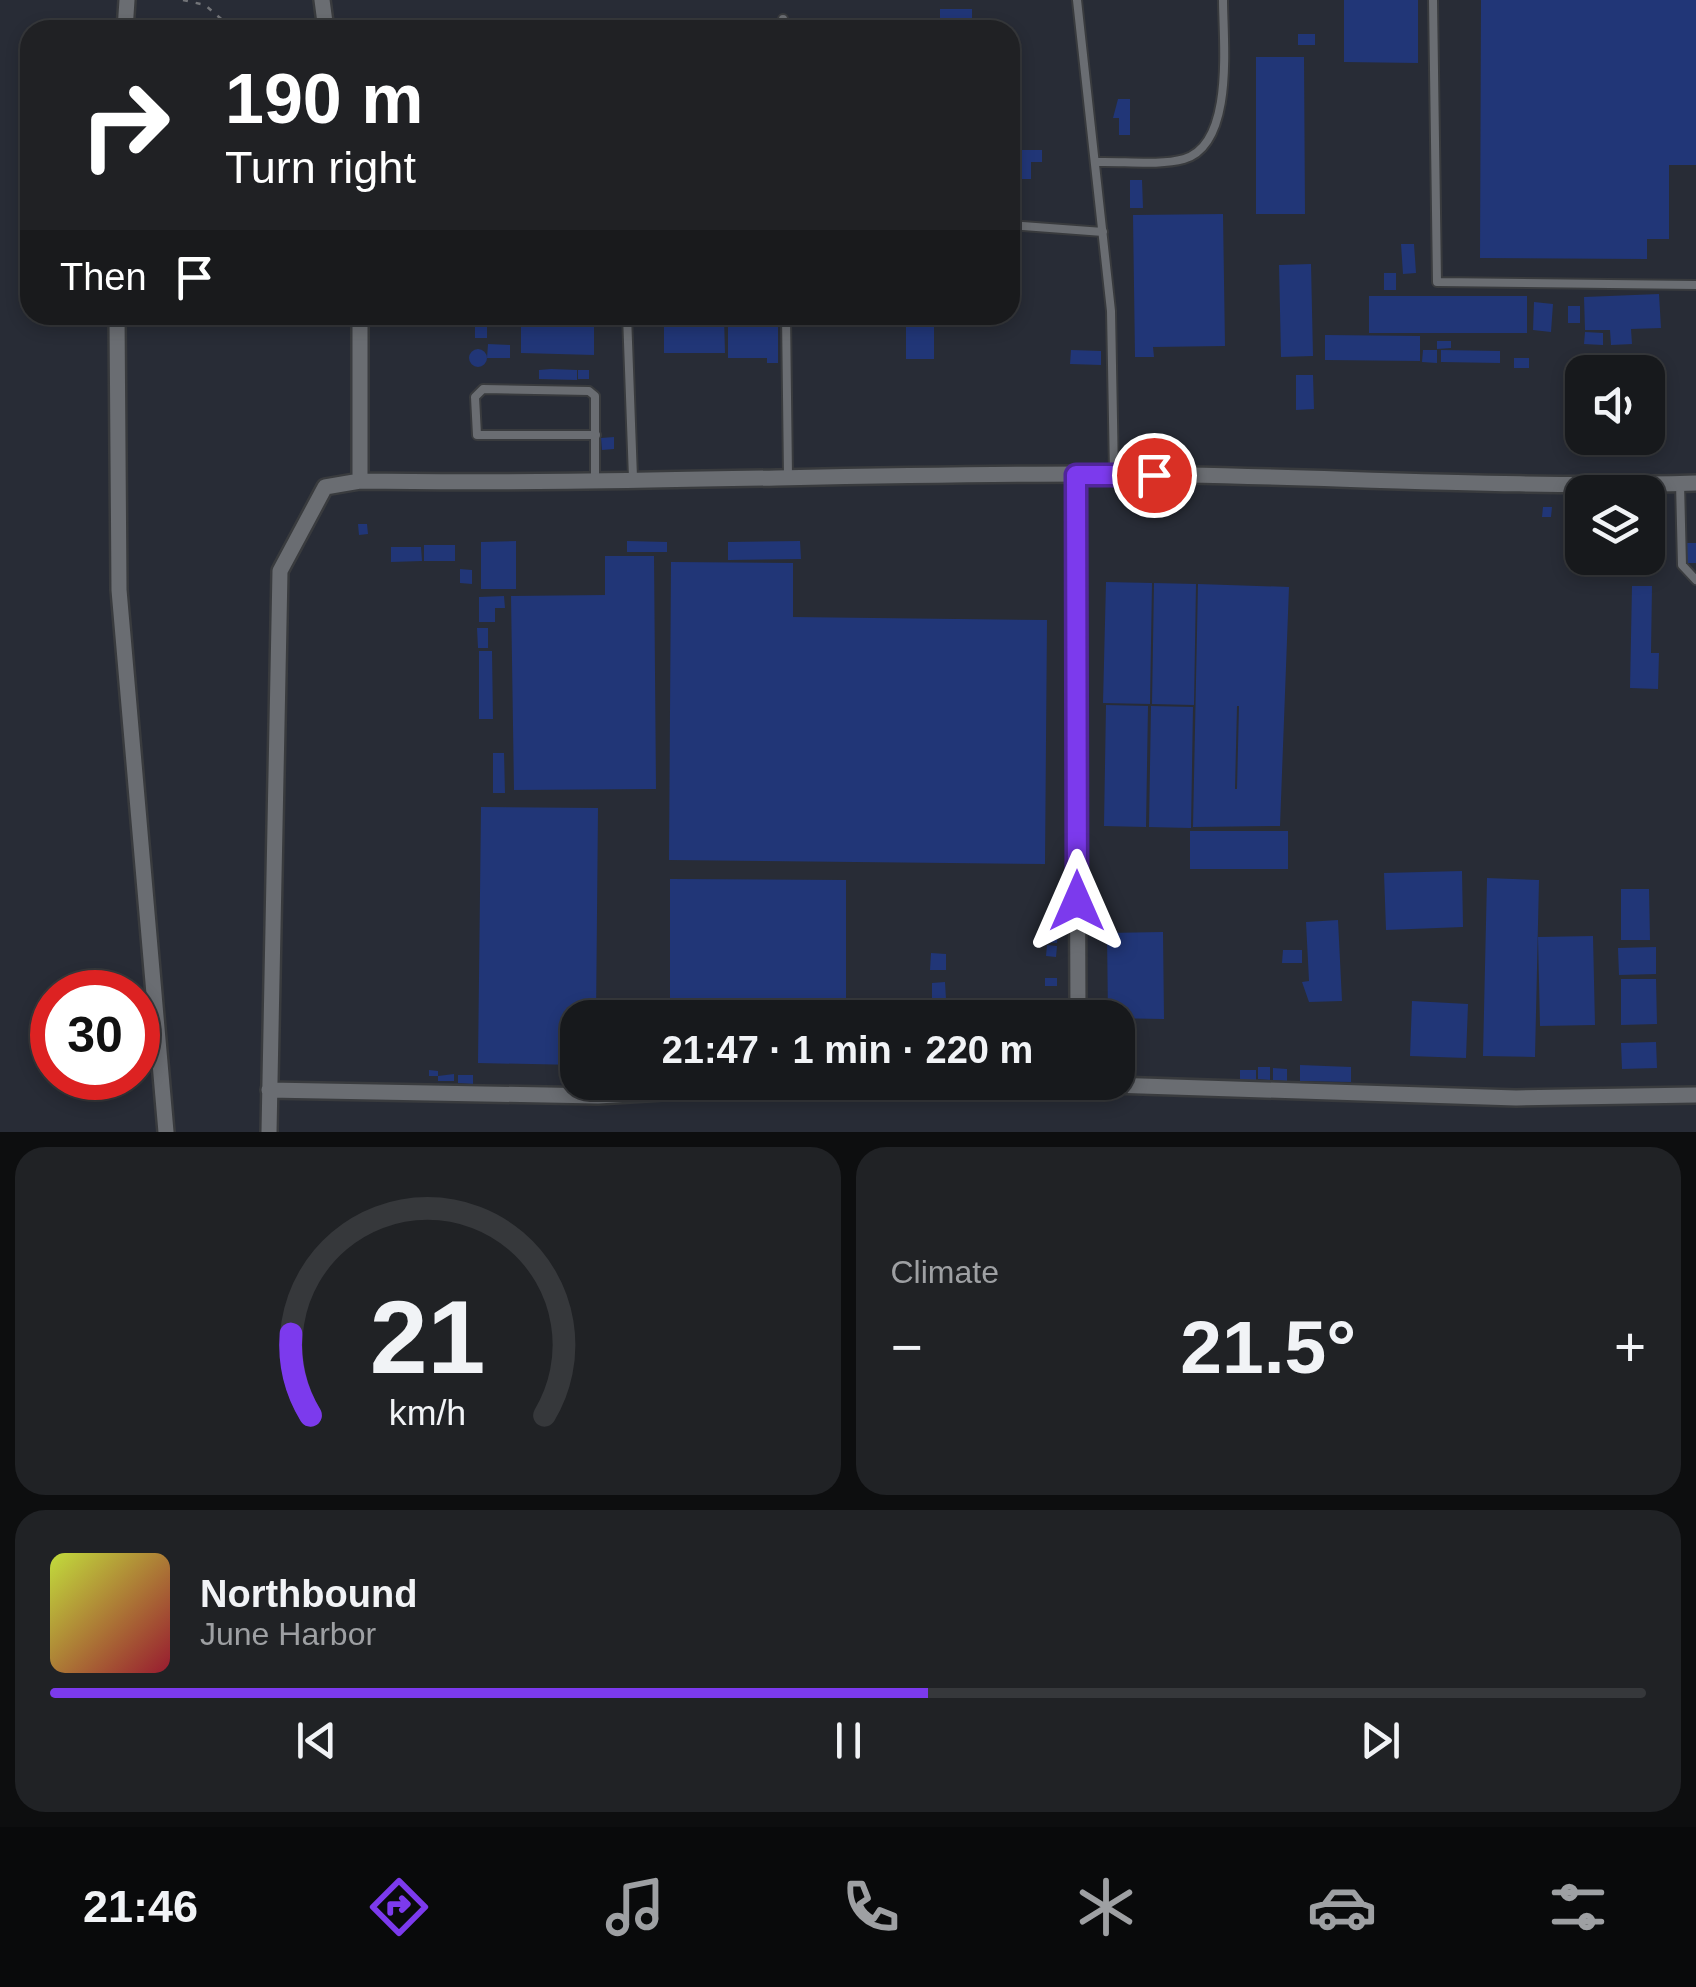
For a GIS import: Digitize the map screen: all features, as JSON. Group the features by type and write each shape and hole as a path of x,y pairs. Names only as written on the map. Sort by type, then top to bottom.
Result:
{"street":[{"path":"117,325 119,590 166,1132"},
{"path":"360,325 360,481"},
{"path":"270,1132 280,570 325,487 360,481 596,484 788,477 1114,474 1688,483"},
{"path":"1076,475 1078,1000"},
{"path":"1135,1086 1516,1098 1696,1096"},
{"path":"269,1090 560,1096"}],"lane":[{"path":"1077,0 1111,311 1114,474"},
{"path":"1097,162 1186,159 1209,139 1222,107 1223,0"},
{"path":"1433,0 1437,282 1696,285"},
{"path":"1020,226 1104,232"},
{"path":"626,325 634,483"},
{"path":"786,325 788,477"},
{"path":"596,435 477,436 475,397 483,388 589,391 595,396 596,435 596,484"},
{"path":"1688,483 1680,553 1687,574 1696,580"}],"path":[{"path":"183,0 205,5 222,20"}],"shaded area":[{"path":"0,0 1696,0 1696,1132 0,1132"}],"building":[{"path":"1344,0 1418,0 1418,63 1344,62"},
{"path":"1481,0 1696,0 1696,165 1669,165 1669,239 1647,239 1647,259 1480,258"},
{"path":"940,9 972,9 972,20 940,20"},
{"path":"1298,34 1315,34 1315,45 1298,45"},
{"path":"1256,57 1304,57 1305,214 1256,214"},
{"path":"1118,99 1130,99 1130,135 1119,135 1119,118 1113,118"},
{"path":"1020,150 1042,150 1042,162 1031,162 1031,179 1020,179"},
{"path":"1130,180 1142,180 1143,208 1130,208"},
{"path":"1223,214 1225,346 1153,347 1154,357 1135,357 1133,215"},
{"path":"1401,244 1414,244 1416,273 1403,274"},
{"path":"1311,264 1313,356 1281,357 1279,265"},
{"path":"1384,273 1396,273 1396,290 1384,290"},
{"path":"1659,294 1661,328 1631,329 1632,344 1611,345 1610,330 1585,330 1584,297"},
{"path":"1369,296 1527,296 1527,333 1369,333"},
{"path":"1534,302 1553,304 1551,332 1533,330"},
{"path":"1568,306 1580,306 1580,323 1568,323"},
{"path":"475,325 487,325 487,338 475,338"},
{"path":"664,325 724,325 725,353 664,353"},
{"path":"906,325 934,325 934,359 906,359"},
{"path":"521,326 594,327 594,355 521,353"},
{"path":"728,327 778,327 778,363 767,363 767,358 728,358"},
{"path":"1585,332 1603,333 1603,345 1584,344"},
{"path":"1325,335 1420,336 1420,361 1325,360"},
{"path":"1437,341 1451,341 1451,348 1437,349"},
{"path":"488,344 510,345 510,358 487,358"},
{"path":"478,349 485,351 485,365 478,367 471,365 469,358 471,351"},
{"path":"1071,350 1101,351 1101,365 1070,364"},
{"path":"1423,350 1437,350 1437,363 1422,362"},
{"path":"1441,350 1500,351 1500,363 1441,362"},
{"path":"1514,358 1529,358 1529,368 1514,368"},
{"path":"539,370 577,370 577,380 539,379"},
{"path":"578,370 589,370 589,379 578,379"},
{"path":"1296,375 1313,375 1314,409 1296,410"},
{"path":"614,437 614,449 602,450 601,438"},
{"path":"1543,507 1552,507 1551,517 1542,517"},
{"path":"358,524 367,524 368,534 359,535"},
{"path":"516,541 516,589 481,589 481,542"},
{"path":"627,541 667,542 667,552 627,552"},
{"path":"800,541 801,559 728,560 728,542"},
{"path":"1687,543 1696,543 1696,563 1687,563"},
{"path":"424,545 455,545 455,561 424,561"},
{"path":"391,547 421,547 422,561 391,562"},
{"path":"605,556 654,556 656,789 514,790 511,596 605,595"},
{"path":"671,562 793,563 793,617 1047,620 1045,864 669,860"},
{"path":"460,569 472,570 472,584 460,583"},
{"path":"1106,582 1152,583 1150,704 1103,703"},
{"path":"1154,583 1196,584 1194,705 1152,704"},
{"path":"1198,584 1289,587 1280,826 1193,827","holes":["1237,706 1237,789 1235,789"]},
{"path":"1632,586 1652,586 1651,653 1659,653 1658,689 1630,688"},
{"path":"504,596 505,608 495,608 495,622 479,622 479,597"},
{"path":"477,628 488,628 488,648 478,648"},
{"path":"479,651 492,651 493,719 479,719"},
{"path":"1106,705 1148,706 1146,827 1104,826"},
{"path":"1151,706 1193,707 1191,828 1149,827"},
{"path":"493,753 504,753 505,793 493,793"},
{"path":"481,807 598,808 596,1000 560,1000 560,1065 478,1063"},
{"path":"1190,831 1288,831 1288,869 1190,869"},
{"path":"1462,871 1463,927 1386,930 1384,873"},
{"path":"1487,878 1539,880 1535,1057 1483,1056"},
{"path":"670,879 846,880 846,1000 670,1000"},
{"path":"1621,889 1649,889 1650,940 1621,940"},
{"path":"1338,920 1342,1001 1309,1002 1302,982 1309,981 1306,922"},
{"path":"1047,932 1058,933 1057,943 1046,942"},
{"path":"1163,932 1164,1019 1135,1018 1135,1000 1108,1000 1107,933"},
{"path":"1593,936 1595,1025 1540,1026 1538,937"},
{"path":"1047,945 1057,946 1056,957 1046,956"},
{"path":"1656,947 1656,974 1619,975 1618,948"},
{"path":"1283,950 1302,950 1302,963 1282,963"},
{"path":"931,953 946,954 946,970 930,970"},
{"path":"1045,978 1057,978 1057,986 1045,986"},
{"path":"1621,979 1656,979 1657,1024 1621,1025"},
{"path":"945,982 946,999 932,999 932,983"},
{"path":"1412,1001 1468,1004 1466,1058 1410,1056"},
{"path":"1656,1042 1657,1068 1622,1069 1621,1043"},
{"path":"1300,1065 1351,1067 1351,1082 1300,1081"},
{"path":"1258,1067 1270,1067 1270,1080 1258,1079"},
{"path":"1273,1068 1287,1069 1287,1081 1273,1080"},
{"path":"1240,1070 1256,1070 1256,1080 1240,1080"},
{"path":"454,1074 454,1081 438,1081 438,1076"},
{"path":"458,1075 473,1075 473,1084 458,1083"}],"route":[{"path":"1077,901 1076,475 1154,475"}]}
